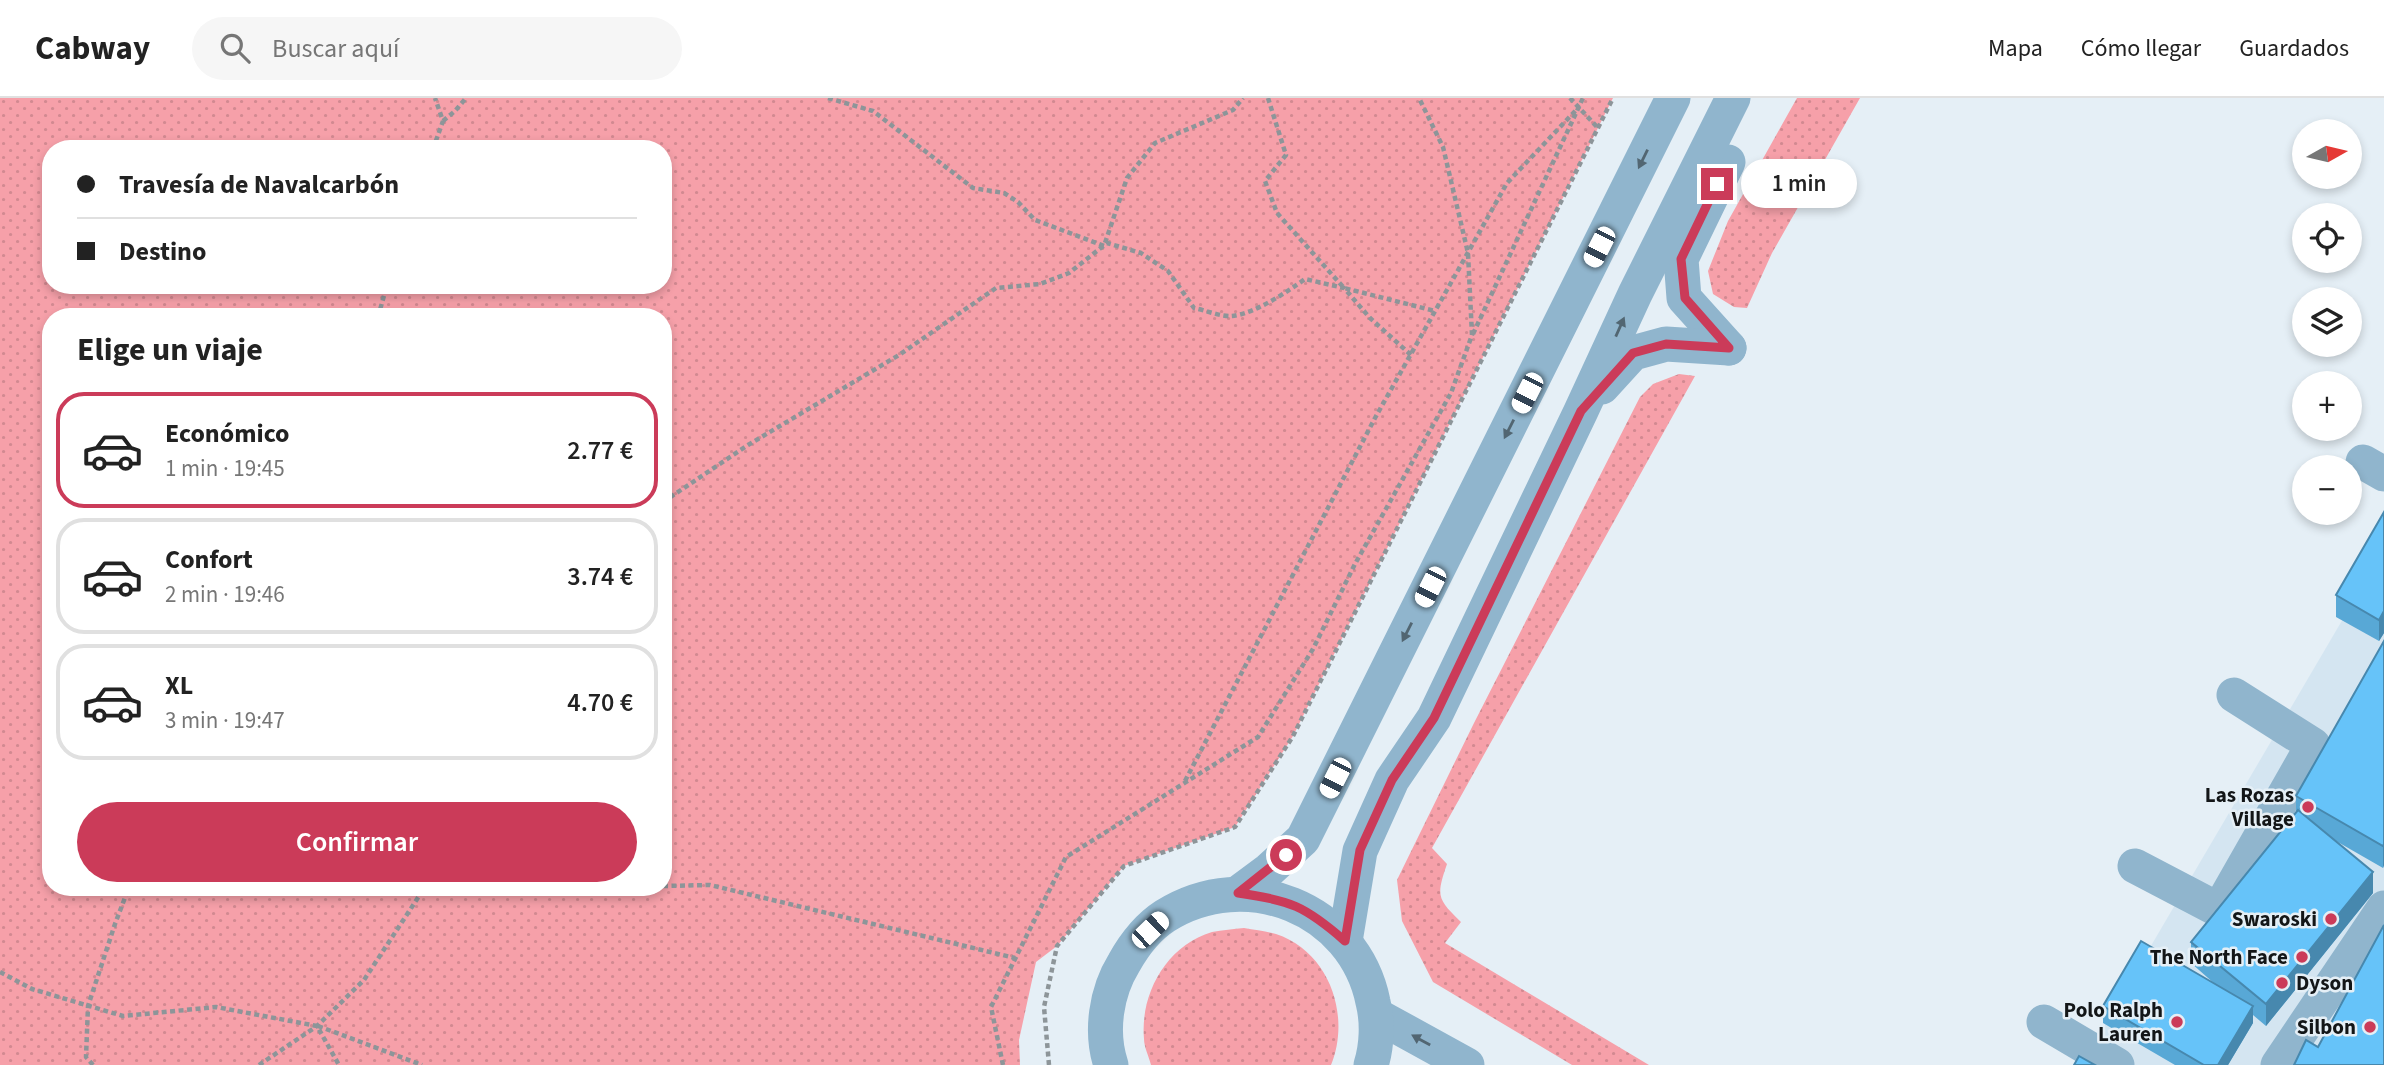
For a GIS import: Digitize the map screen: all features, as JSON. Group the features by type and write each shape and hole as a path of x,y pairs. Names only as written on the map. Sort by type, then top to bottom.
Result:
{"street":[{"path":"1238,893 1269,870 1303,839 1673,98"},
{"path":"1345,941 1360,850 1392,780 1434,718 1634,294 1733,98"},
{"path":"1581,411 1633,353 1666,344 1729,348 1685,298 1681,259 1752,110 1749,98"},
{"path":"2135,866 2219,910 2313,745 2234,695"},
{"path":"1111,1065 1107,1055 1105,1015 1115,977 1135,943 1164,916 1199,899 1238,893 1278,898 1314,915 1345,941 1360,963 1371,988 1376,1014 1371,1065"},
{"path":"2278,1065 2384,908"},
{"path":"1376,1014 1467,1065"},
{"path":"2043,1022 2118,1065"}],"path":[{"path":"435,98 443,121"},
{"path":"436,140 443,121 466,98"},
{"path":"828,98 873,111 973,188 1004,193 1018,202 1035,220 1104,246"},
{"path":"1104,246 1127,178 1155,143 1233,110 1243,98"},
{"path":"1268,98 1286,155 1265,181 1277,213 1370,318 1410,355"},
{"path":"1419,98 1443,147 1468,253 1472,335"},
{"path":"1570,98 1598,128"},
{"path":"1003,1065 991,1007 1066,857 1258,737 1313,649 1354,564 1451,393 1472,335 1583,98"},
{"path":"1049,1065 1044,1007 1057,946 1124,866 1236,827 1293,736 1613,98"},
{"path":"1185,781 1375,418 1507,183 1579,107"},
{"path":"672,496 748,445 900,355 996,288 1040,284 1069,273 1107,243 1141,253 1168,271 1194,308 1231,316 1252,309 1305,279 1436,311"},
{"path":"672,886 710,885 1016,958"},
{"path":"93,1065 86,1057 88,1006 114,924 126,896"},
{"path":"259,1065 317,1026 364,980 417,896"},
{"path":"0,972 32,989 123,1016 216,1007 317,1026 422,1065"},
{"path":"317,1026 339,1065"}],"shaded area":[{"path":"0,98 1613,98 1293,736 1235,827 1124,866 1057,946 1036,962 1019,1040 1020,1065 0,1065"},
{"path":"1797,98 1860,98 1772,253 1747,308 1734,307 1713,294 1708,271 1728,221"},
{"path":"1679,374 1695,376 1432,848 1447,864 1440,890 1443,902 1461,922 1445,943 1649,1065 1572,1065 1433,982 1402,921 1397,880 1640,397 1653,384"},
{"name":"Las Rozas Village","path":"2384,549 2384,1065 2081,1065"},
{"path":"1244,928 1276,934 1295,943 1310,955 1322,970 1337,1007 1337,1046 1331,1065 1151,1065 1144,1042 1144,1022 1146,1005 1159,974 1181,948 1196,939 1212,932"}],"building":[{"path":"2384,512 2384,611 2379,620 2336,595"},
{"path":"2384,641 2384,844 2383,846 2296,796"},
{"path":"2298,810 2373,872 2266,1004 2191,942"},
{"path":"2384,925 2384,1065 2294,1065 2306,1040 2318,1047"},
{"path":"2141,941 2253,1006 2218,1065 2204,1065 2103,1006"},
{"path":"2079,1056 2095,1065 2074,1065"}],"place":[{"name":"Las Rozas Village","path":"2308,807"},
{"name":"Swaroski","path":"2331,919"},
{"name":"The North Face","path":"2302,957"},
{"name":"Dyson","path":"2282,983"},
{"name":"Polo Ralph Lauren","path":"2177,1022"},
{"name":"Silbon","path":"2370,1027"}],"route":[{"path":"1286,855 1238,893 1278,898 1314,915 1345,941 1360,850 1392,780 1434,718 1581,411 1633,353 1666,344 1729,348 1685,298 1681,259 1717,184"}]}
